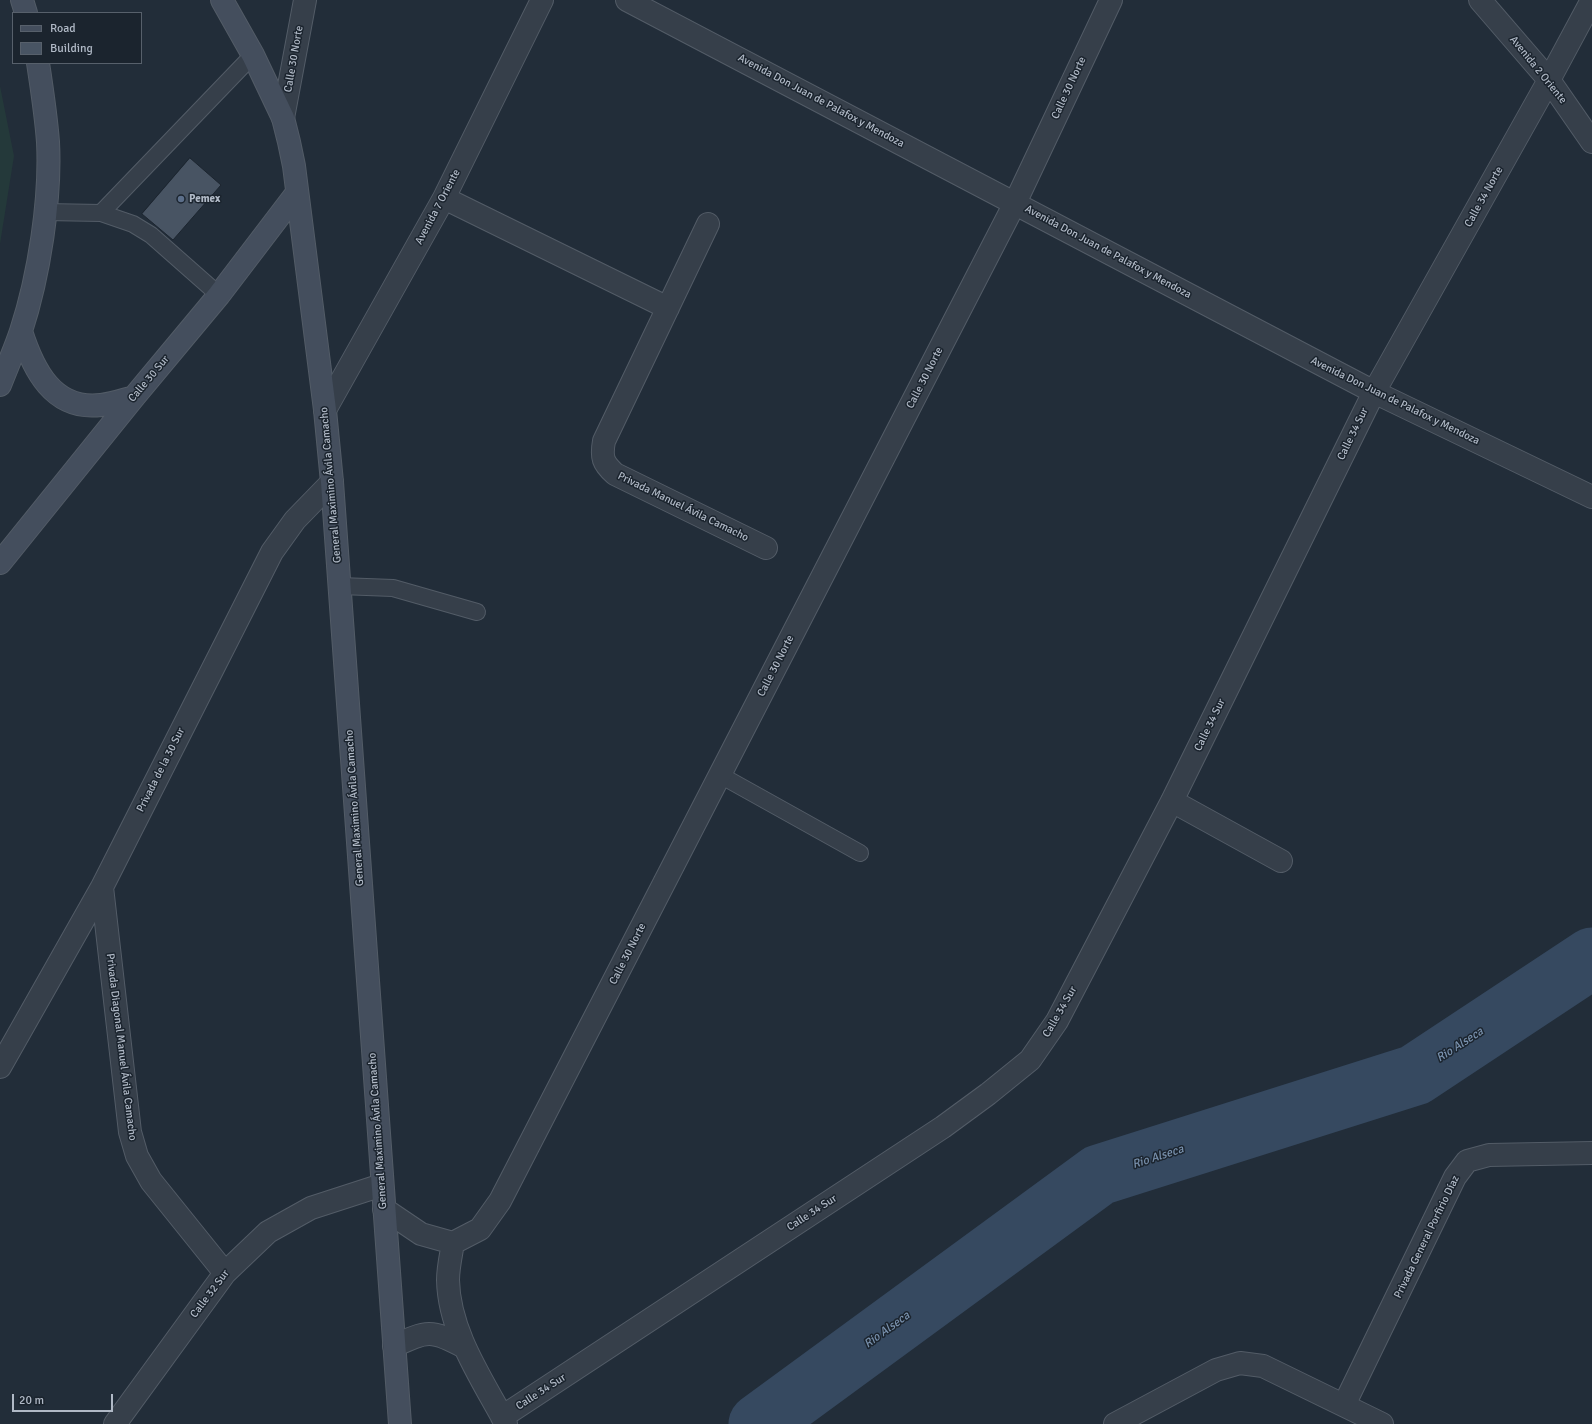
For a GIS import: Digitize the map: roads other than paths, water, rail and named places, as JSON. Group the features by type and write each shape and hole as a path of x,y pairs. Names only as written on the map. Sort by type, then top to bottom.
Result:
{"street":[{"path":"22,0 26,12"},
{"name":"General Maximino Ávila Camacho","path":"222,0 253,55 283,118 294,166 296,194 325,410 340,586 400,1424"},
{"name":"Calle 30 Norte","path":"283,118 305,0"},
{"name":"Avenida 7 Oriente","path":"325,410 444,198 542,0"},
{"name":"Avenida Don Juan de Palafox y Mendoza","path":"626,0 1374,392 1592,497"},
{"name":"Calle 30 Norte","path":"453,1243 480,1229 500,1201 1015,203 1111,0"},
{"name":"Avenida 2 Oriente","path":"1480,0 1550,80 1592,142"},
{"name":"Calle 34 Norte","path":"1374,392 1550,80 1592,0"},
{"path":"0,385 21,331 38,261 45,212 48,142 38,64"},
{"name":"Calle 30 Sur","path":"0,563 134,397 219,295 296,194"},
{"path":"444,198 668,308"},
{"name":"Privada Manuel Ávila Camacho","path":"708,224 604,441 602,454 606,465 615,474 766,548"},
{"path":"21,331 28,354 36,370 44,383 56,393 70,401 84,405 100,405 134,397"},
{"name":"Calle 34 Sur","path":"504,1421 943,1127 988,1094 1030,1060 1057,1021 1172,801 1374,392"},
{"name":"Privada de la 30 Sur","path":"0,1067 102,887 272,552 295,520 332,482"},
{"path":"1172,801 1281,861"},
{"name":"Privada Diagonal Manuel Ávila Camacho","path":"102,887 130,1132 137,1156 151,1180 225,1272"},
{"name":"Privada General Porfirio Díaz","path":"1344,1406 1455,1177 1467,1161 1489,1155 1592,1153"},
{"name":"Calle 32 Sur","path":"115,1424 225,1272 268,1232 311,1208 382,1185"},
{"path":"384,1209 421,1234 453,1243 448,1280 452,1310 464,1347 504,1421"},
{"path":"394,1346 415,1336 430,1333 444,1336 464,1347"},
{"path":"1115,1424 1216,1370 1240,1363 1263,1366 1382,1424"}],"lane":[{"path":"101,213 253,55"},
{"path":"45,212 101,213 132,224 151,235 219,295"},
{"path":"340,586 393,588 477,612"},
{"path":"720,775 860,853"}],"waterway":[{"name":"Rio Alseca","path":"759,1424 1099,1175 1415,1075 1592,958"}],"place":[{"name":"Pemex","path":"181,199"}]}
